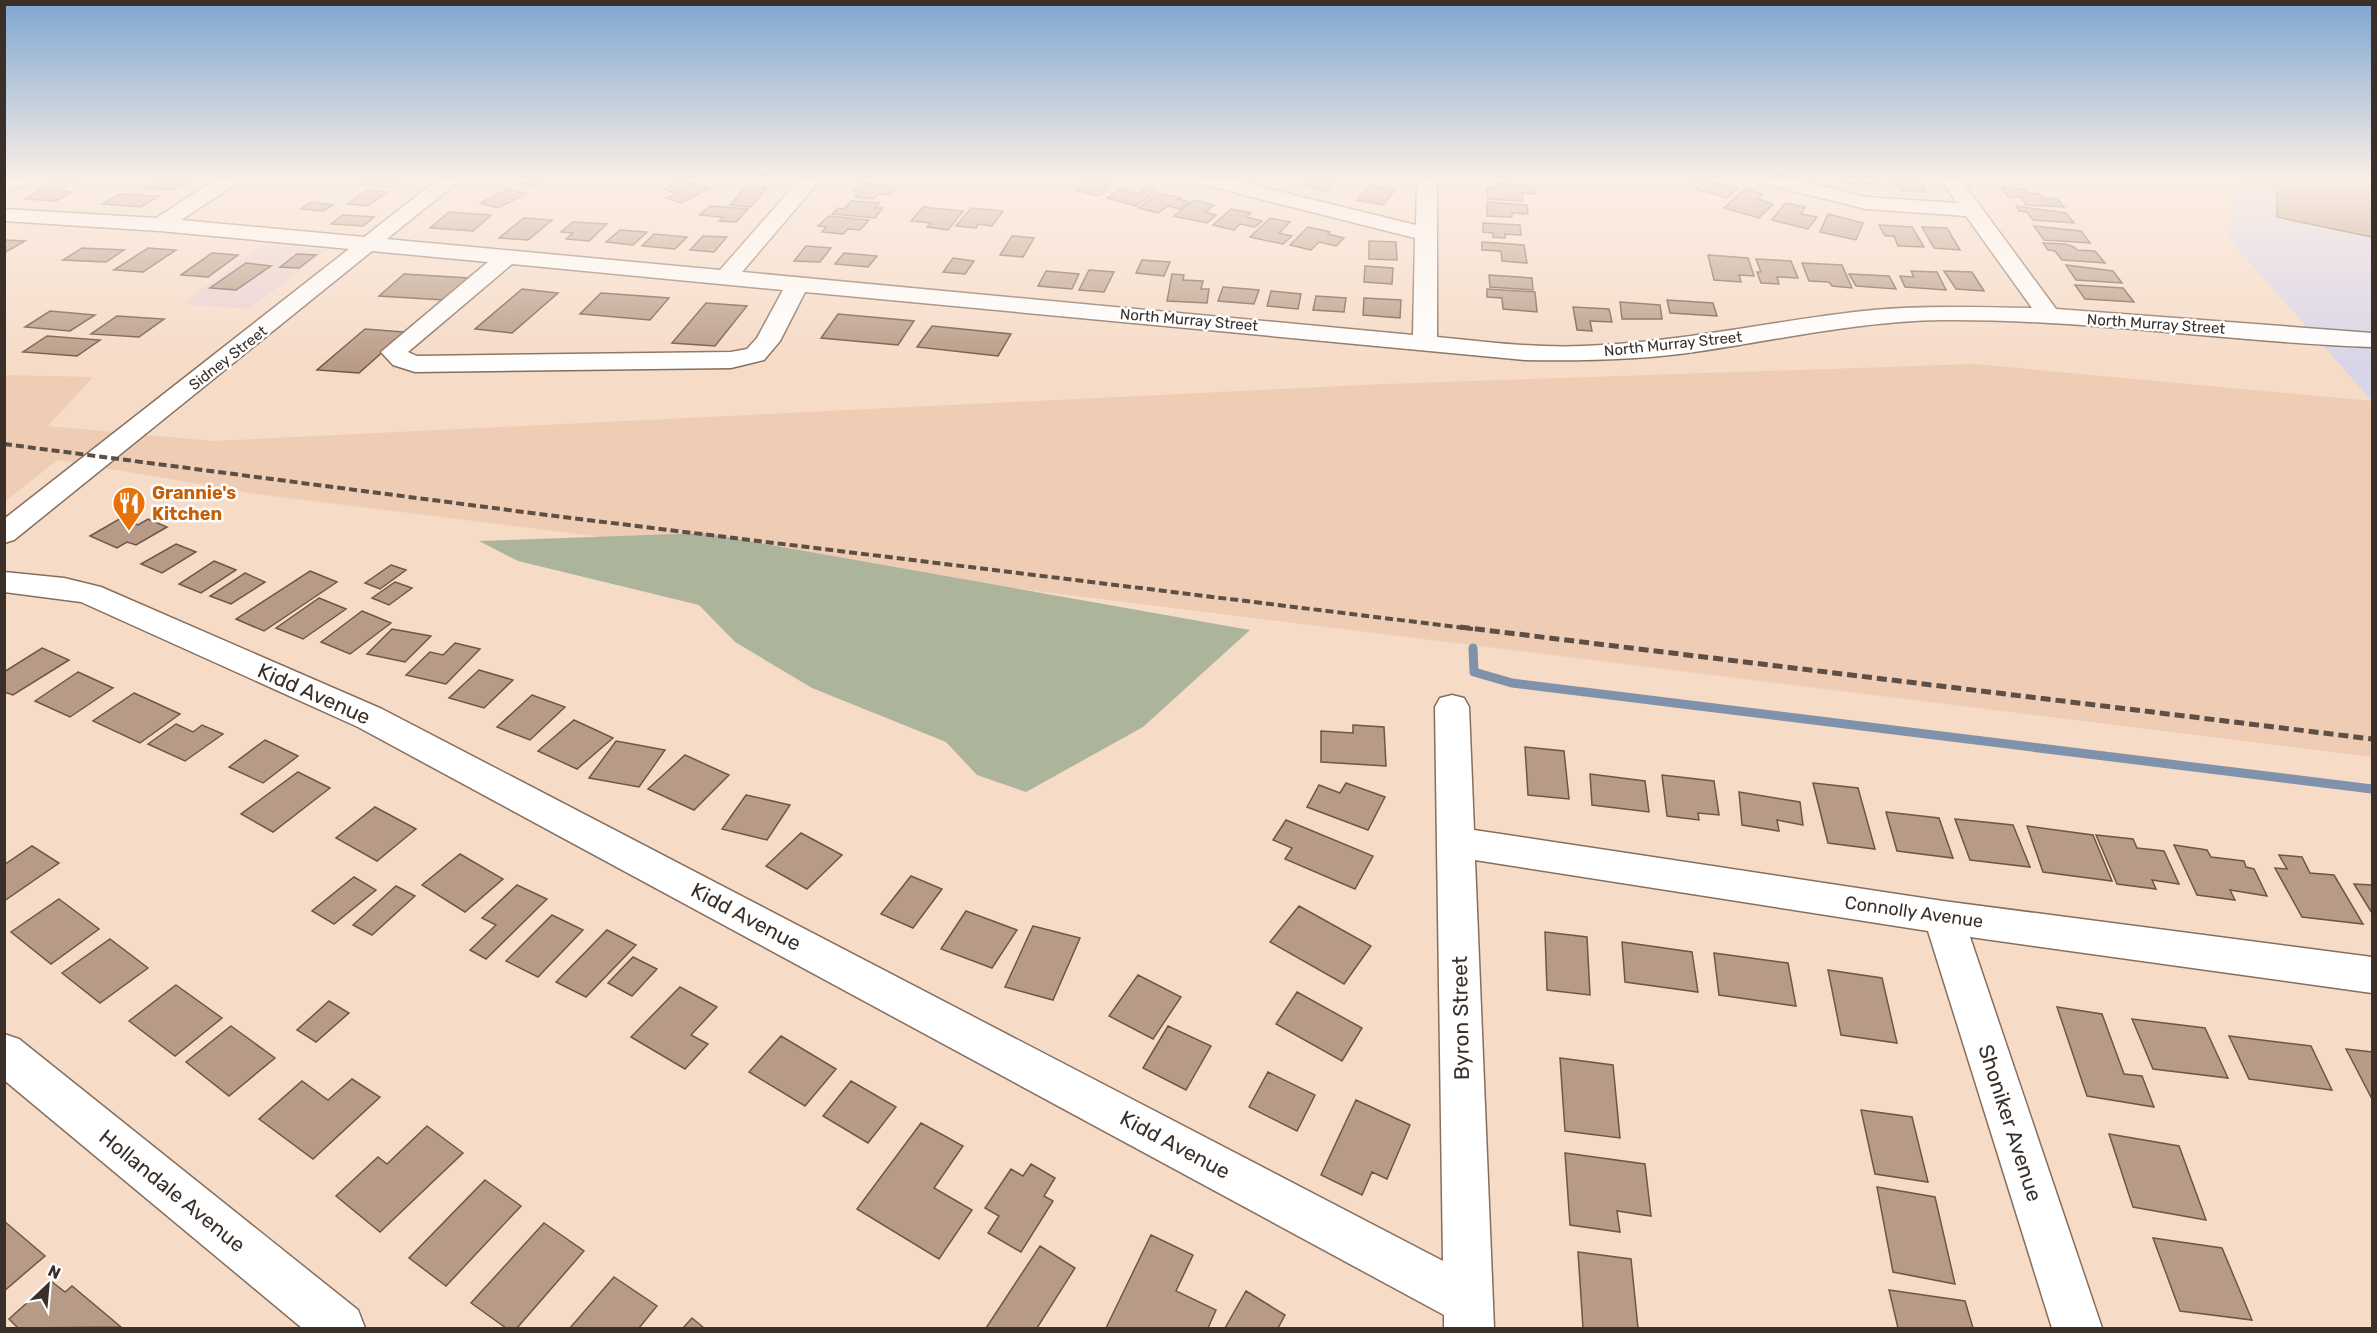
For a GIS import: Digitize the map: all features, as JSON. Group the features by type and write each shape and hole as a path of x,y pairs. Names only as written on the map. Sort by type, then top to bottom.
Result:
{"street":[{"name":"North Murray Street","path":"352,242 1526,353 1582,354 1698,344 1882,316 1942,313 2049,316 2373,340"},
{"path":"726,277 756,242"},
{"path":"1425,343 1427,242"},
{"path":"1995,242 2049,316"},
{"name":"Sidney Street","path":"4,534 372,244"},
{"path":"508,256 393,352 402,360 415,364 731,360 755,355 768,341 798,284"},
{"name":"Kidd Avenue","path":"4,582 64,588 90,594 370,718 1469,1315"},
{"name":"Byron Street","path":"1452,707 1469,1315"},
{"name":"Connolly Avenue","path":"1456,842 1943,917 2373,975"},
{"name":"Shoniker Avenue","path":"1943,917 2077,1329"},
{"name":"Hollandale Avenue","path":"4,1053 340,1329"}],"shaded area":[{"path":"2232,242 2372,242 2372,401"},
{"path":"263,245 327,250 249,309 181,304"},
{"path":"1974,364 2372,401 2372,757 264,495 58,460 5,501 5,375 93,377 48,426 213,441 1385,384"}],"green space":[{"path":"703,533 1250,630 1143,727 1026,792 977,775 946,742 812,688 735,642 699,605 518,561 479,541"}],"building":[{"path":"4,242 23,242 4,253"},
{"path":"608,242 636,242 633,245"},
{"path":"646,242 682,242 675,249 642,246"},
{"path":"697,242 722,242 714,252 690,250"},
{"path":"1008,242 1032,242 1023,257 1000,255"},
{"path":"1293,242 1319,242 1311,250 1290,245"},
{"path":"1320,242 1340,242 1336,246"},
{"path":"1369,242 1396,242 1397,260 1369,259"},
{"path":"1482,242 1524,245 1527,263 1502,261 1501,251 1482,250"},
{"path":"1896,242 1921,242 1924,247 1898,246"},
{"path":"1931,242 1955,242 1960,250 1934,248"},
{"path":"2043,243 2065,244 2077,250 2095,251 2105,263 2062,260 2055,251 2048,250"},
{"path":"806,246 831,248 820,262 794,261"},
{"path":"82,248 124,250 106,262 63,260"},
{"path":"148,248 176,250 143,272 114,270"},
{"path":"212,253 238,255 208,277 181,275"},
{"path":"844,253 877,256 868,267 835,264"},
{"path":"297,254 316,255 299,268 280,267"},
{"path":"1708,255 1748,258 1754,276 1739,275 1741,282 1714,280"},
{"path":"953,258 974,261 965,274 943,272"},
{"path":"1756,259 1791,261 1798,278 1777,277 1779,284 1761,283 1757,272 1761,272"},
{"path":"1142,260 1170,262 1164,276 1136,273"},
{"path":"246,263 271,266 236,290 210,288"},
{"path":"1802,263 1842,265 1852,288 1832,286 1829,282 1809,281"},
{"path":"2066,265 2113,271 2122,283 2076,280"},
{"path":"1365,266 1393,268 1392,284 1364,282"},
{"path":"1089,270 1114,272 1104,292 1079,290"},
{"path":"1046,271 1079,274 1072,289 1038,286"},
{"path":"1911,271 1937,272 1946,290 1905,287 1900,276 1914,277"},
{"path":"1944,271 1972,272 1984,291 1956,289"},
{"path":"404,274 468,278 444,300 379,296"},
{"path":"1172,274 1184,275 1183,280 1203,281 1201,289 1209,289 1207,303 1167,301"},
{"path":"1849,274 1889,276 1896,289 1856,286"},
{"path":"1489,275 1532,278 1533,290 1490,287"},
{"path":"2075,285 2123,288 2134,302 2085,299"},
{"path":"1223,287 1259,290 1254,304 1218,301"},
{"path":"522,289 558,293 512,333 475,329"},
{"path":"1487,289 1535,292 1537,312 1503,309 1502,298 1487,297"},
{"path":"1271,291 1301,294 1298,309 1267,306"},
{"path":"601,293 669,298 650,320 580,314"},
{"path":"1316,296 1346,298 1344,312 1313,310"},
{"path":"1364,298 1401,300 1400,318 1363,315"},
{"path":"1667,300 1713,303 1717,316 1670,313"},
{"path":"1620,302 1660,305 1662,319 1622,319"},
{"path":"706,303 747,306 715,346 672,343"},
{"path":"1573,307 1609,309 1612,322 1590,321 1592,331 1577,330"},
{"path":"50,311 95,315 70,331 25,327"},
{"path":"838,314 914,321 898,345 821,338"},
{"path":"117,316 164,319 139,337 91,334"},
{"path":"932,326 1011,334 998,356 917,347"},
{"path":"365,329 405,332 359,373 317,370"},
{"path":"47,336 100,340 77,356 23,352"},
{"name":"Grannie's Kitchen","path":"121,518 138,525 148,519 167,527 136,545 127,542 117,548 90,536"},
{"path":"176,544 196,552 162,573 141,564"},
{"path":"214,561 236,570 201,593 179,584"},
{"path":"391,565 406,570 380,589 365,583"},
{"path":"310,571 337,582 264,631 236,619"},
{"path":"245,573 265,582 231,604 210,596"},
{"path":"395,582 412,588 389,605 372,598"},
{"path":"319,598 346,609 303,639 276,628"},
{"path":"362,611 391,623 350,654 321,642"},
{"path":"392,629 431,636 405,662 367,654"},
{"path":"455,643 480,649 446,684 406,675 430,652 443,655"},
{"path":"42,648 69,660 13,695 4,692 4,672"},
{"path":"479,670 513,680 484,708 449,698"},
{"path":"78,672 113,688 70,717 35,701"},
{"path":"134,693 180,714 140,743 93,721"},
{"path":"532,695 565,707 530,740 497,727"},
{"path":"574,720 613,738 577,769 538,751"},
{"path":"176,724 193,732 202,725 223,734 185,761 148,744"},
{"path":"1353,725 1384,727 1386,766 1321,762 1321,731 1353,733"},
{"path":"265,740 298,756 263,783 229,767"},
{"path":"616,741 665,750 639,787 589,778"},
{"path":"1525,747 1564,751 1569,799 1528,795"},
{"path":"685,755 729,775 694,810 648,789"},
{"path":"298,772 330,788 273,832 241,814"},
{"path":"1590,774 1645,781 1649,812 1592,805"},
{"path":"1662,775 1714,781 1719,815 1698,813 1699,820 1667,816"},
{"path":"1346,783 1385,797 1368,830 1307,807 1319,785 1340,793"},
{"path":"1813,783 1858,788 1875,849 1828,843"},
{"path":"1739,792 1800,802 1803,825 1777,820 1779,831 1742,825"},
{"path":"746,795 790,805 767,840 722,829"},
{"path":"375,807 416,829 377,861 336,838"},
{"path":"1886,812 1939,818 1953,858 1897,851"},
{"path":"1955,819 2013,825 2030,867 1970,860"},
{"path":"1286,820 1373,856 1355,889 1285,859 1292,848 1273,840"},
{"path":"2027,826 2093,835 2112,881 2043,872"},
{"path":"801,833 842,855 807,889 766,866"},
{"path":"2096,835 2133,839 2137,848 2164,851 2179,884 2152,880 2156,889 2117,884"},
{"path":"2174,845 2207,850 2211,857 2244,861 2246,867 2254,869 2267,896 2230,890 2235,900 2197,895"},
{"path":"32,846 59,863 4,901 4,865"},
{"path":"460,854 503,879 465,912 422,885"},
{"path":"2279,855 2302,857 2310,873 2334,875 2363,924 2302,917 2275,868 2287,869"},
{"path":"911,876 942,889 913,928 881,914"},
{"path":"354,877 376,890 334,924 312,911"},
{"path":"2354,884 2372,885 2372,913"},
{"path":"517,885 547,899 486,959 470,950 496,925 482,918"},
{"path":"396,886 415,896 372,935 353,925"},
{"path":"59,899 99,929 51,964 11,932"},
{"path":"1299,906 1371,946 1344,984 1270,942"},
{"path":"966,911 1017,930 992,968 941,949"},
{"path":"552,915 583,930 538,977 506,961"},
{"path":"1033,926 1080,938 1053,1000 1005,987"},
{"path":"607,930 636,945 586,997 556,982"},
{"path":"1545,932 1587,937 1590,995 1547,990"},
{"path":"110,939 148,968 100,1003 62,973"},
{"path":"1622,942 1692,952 1698,992 1625,982"},
{"path":"1714,953 1788,963 1796,1006 1719,995"},
{"path":"633,957 657,969 632,996 608,983"},
{"path":"1828,970 1882,978 1897,1043 1841,1035"},
{"path":"1138,975 1181,997 1153,1039 1109,1016"},
{"path":"176,985 222,1018 175,1056 129,1021"},
{"path":"680,987 717,1007 691,1035 708,1044 685,1069 631,1037"},
{"path":"1297,992 1362,1028 1342,1061 1276,1024"},
{"path":"329,1001 349,1013 316,1042 297,1030"},
{"path":"2057,1007 2102,1014 2124,1074 2142,1076 2154,1107 2087,1096"},
{"path":"2132,1019 2205,1028 2228,1078 2153,1069"},
{"path":"231,1026 275,1058 229,1096 186,1062"},
{"path":"1168,1026 1211,1046 1186,1090 1143,1068"},
{"path":"781,1036 836,1069 805,1106 749,1072"},
{"path":"2229,1036 2311,1046 2332,1090 2249,1079"},
{"path":"2346,1049 2372,1052 2372,1099"},
{"path":"1560,1058 1613,1065 1620,1138 1565,1131"},
{"path":"1268,1072 1315,1095 1297,1131 1249,1107"},
{"path":"352,1079 380,1097 313,1159 259,1119 302,1081 328,1100"},
{"path":"851,1081 896,1107 868,1143 823,1116"},
{"path":"1356,1100 1410,1125 1387,1179 1372,1172 1362,1195 1321,1175"},
{"path":"1861,1110 1912,1117 1928,1182 1875,1174"},
{"path":"921,1123 963,1146 934,1188 972,1210 939,1259 857,1209"},
{"path":"427,1126 463,1153 380,1232 336,1196 378,1157 387,1164"},
{"path":"2109,1134 2179,1146 2206,1220 2133,1207"},
{"path":"1565,1153 1645,1164 1651,1216 1617,1211 1620,1232 1570,1225"},
{"path":"1031,1164 1055,1178 1044,1196 1053,1201 1021,1252 988,1233 999,1216 985,1208 1011,1169 1023,1176"},
{"path":"485,1180 521,1206 446,1286 409,1258"},
{"path":"1877,1187 1935,1197 1955,1284 1893,1272"},
{"path":"4,1221 45,1256 4,1291"},
{"path":"544,1223 584,1251 517,1328 506,1328 471,1303"},
{"path":"1151,1235 1193,1255 1176,1291 1216,1310 1208,1328 1106,1328"},
{"path":"2153,1238 2222,1248 2252,1320 2180,1311"},
{"path":"1040,1246 1075,1268 1037,1328 986,1328"},
{"path":"1578,1252 1631,1259 1638,1328 1583,1328"},
{"path":"614,1277 657,1306 639,1328 570,1328"},
{"path":"51,1281 65,1292 72,1286 121,1327 18,1328 9,1319"},
{"path":"1889,1290 1965,1301 1973,1328 1898,1328"},
{"path":"1246,1291 1285,1315 1278,1328 1225,1328"},
{"path":"692,1318 704,1328 683,1328"}],"waterway":[{"path":"1473,648 1474,672 1512,683 2372,789"}],"railway":[{"path":"4,444 547,515 1473,629"},
{"path":"1460,627 2372,739"}],"place":[{"name":"Grannie's Kitchen","path":"129,532"}]}
